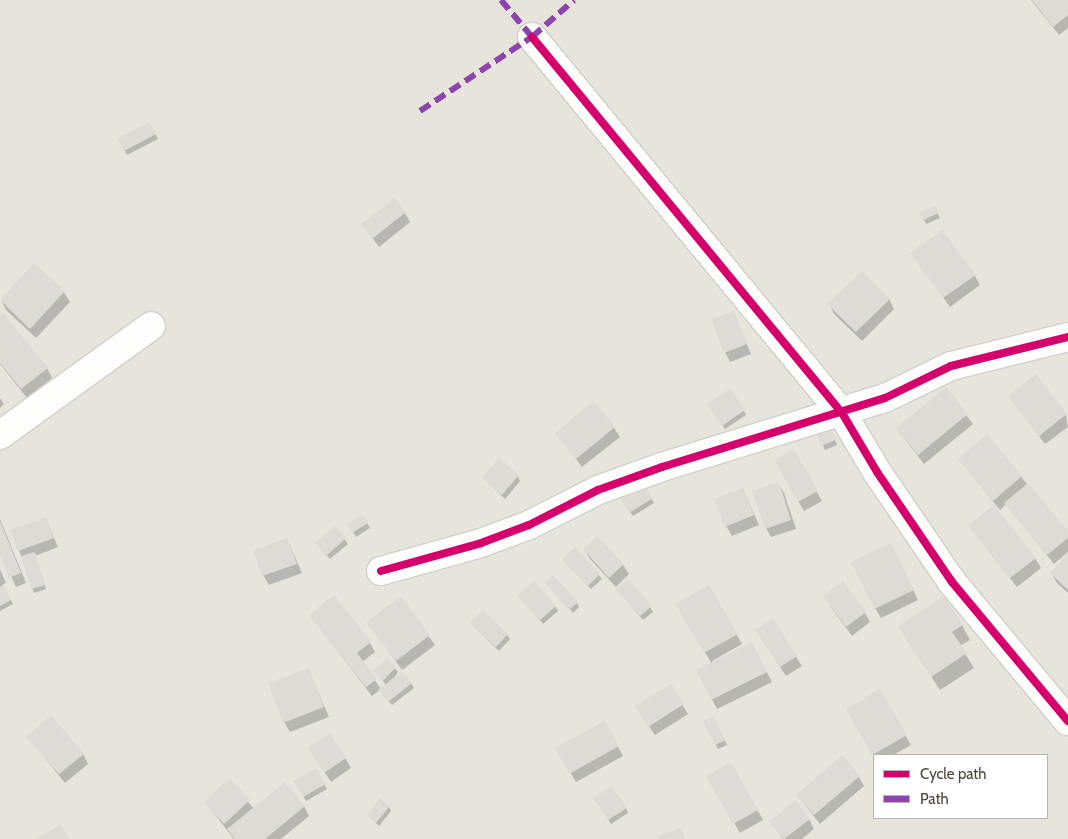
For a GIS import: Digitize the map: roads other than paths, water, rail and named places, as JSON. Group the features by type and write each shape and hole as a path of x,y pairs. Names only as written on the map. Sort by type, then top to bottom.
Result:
{"street":[{"path":"532,37 842,413 877,472 952,582 1068,721"},
{"path":"0,435 151,326"},
{"path":"381,572 481,543 529,525 598,490 662,467 842,413 884,398 951,366 1068,337"}]}
